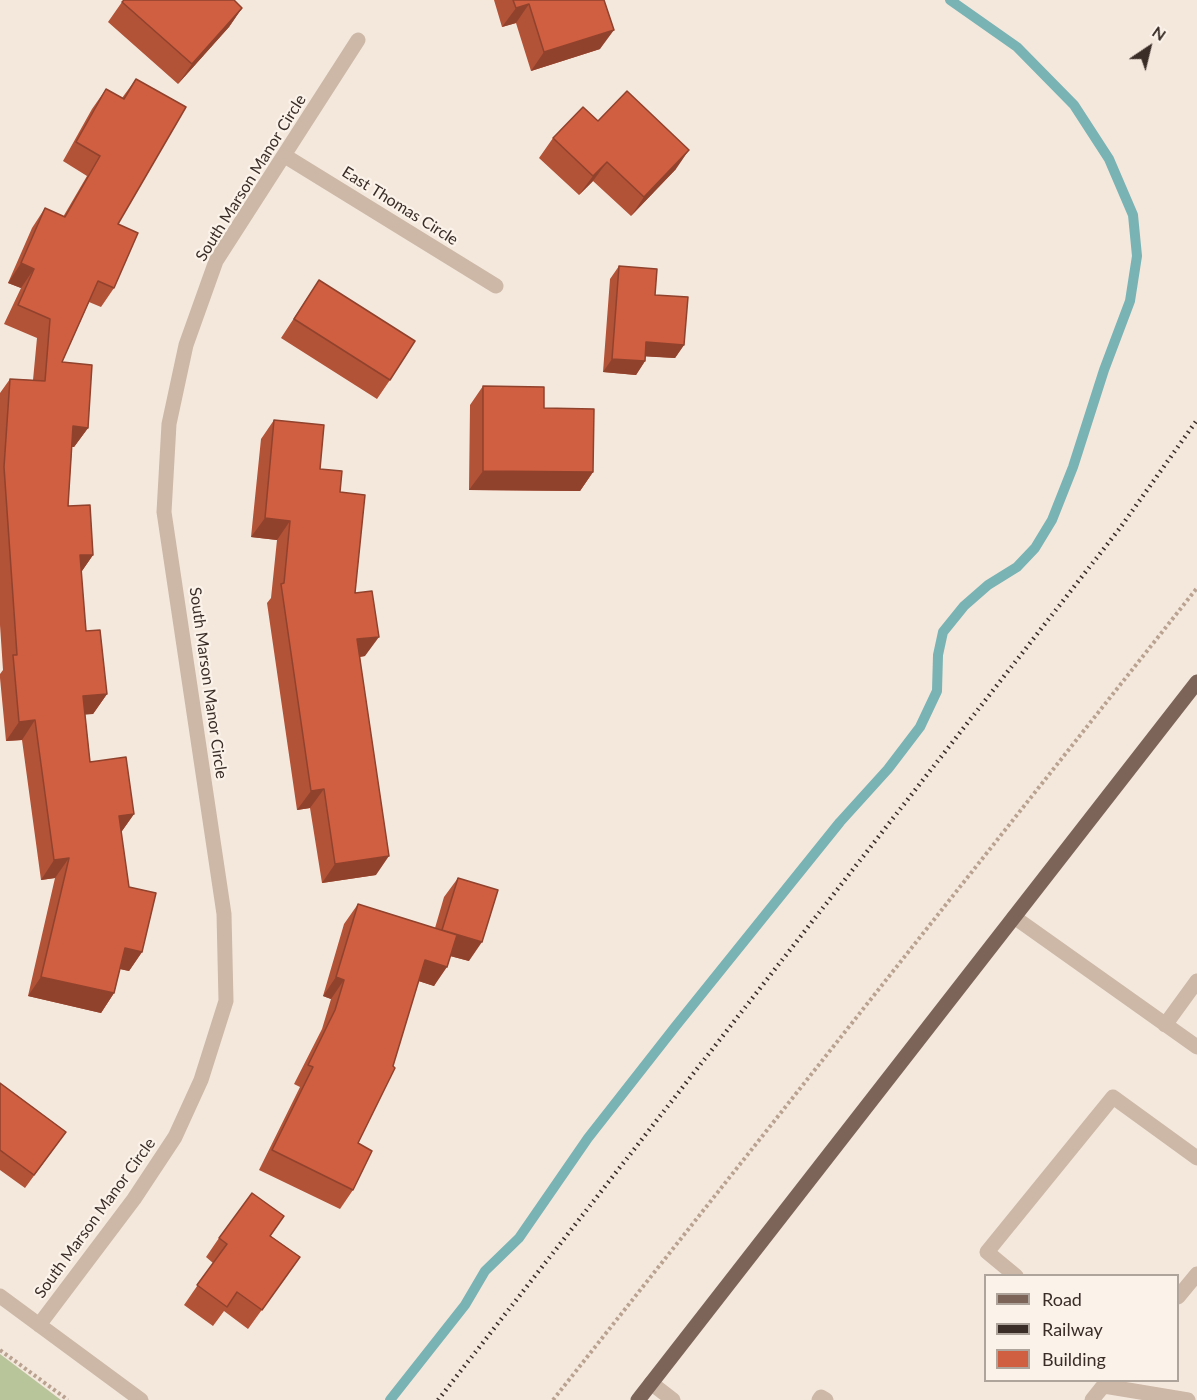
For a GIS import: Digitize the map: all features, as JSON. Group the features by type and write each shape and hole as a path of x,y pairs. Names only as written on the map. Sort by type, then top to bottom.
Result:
{"main road":[{"path":"638,1400 1197,682"}],"street":[{"name":"South Marson Manor Circle","path":"39,1325 134,1199 175,1137 201,1080 226,1001 224,914 164,512 170,424 186,345 216,261 358,40"},
{"name":"East Thomas Circle","path":"285,156 496,286"},
{"path":"1014,917 1197,1047"},
{"path":"1165,1024 1197,981"},
{"path":"1015,1274 987,1252 1113,1096 1197,1158"},
{"path":"1179,1297 1197,1274"},
{"path":"0,1296 141,1400"},
{"path":"651,1383 673,1400"},
{"path":"1092,1400 1106,1383 1181,1399"},
{"path":"819,1400 821,1397 826,1400"}],"path":[{"path":"553,1400 1197,588"},
{"path":"0,1350 68,1400"}],"green space":[{"path":"0,1354 61,1400 0,1400"}],"building":[{"path":"124,0 234,0 242,8 192,64 122,2"},
{"path":"513,0 604,0 614,30 544,52 529,4 516,8"},
{"path":"136,79 186,107 118,224 138,233 114,288 98,281 62,362 92,365 88,428 73,426 68,506 90,505 93,555 80,555 86,631 100,630 107,694 83,696 90,762 126,757 134,814 119,816 129,887 156,893 142,952 125,948 114,993 41,977 69,858 54,860 35,720 19,722 13,655 17,655 4,467 10,379 45,381 50,319 18,305 34,269 21,263 45,208 65,217 100,156 76,142 106,89 124,99"},
{"path":"627,91 689,150 644,197 607,162 593,176 553,138 583,107 598,121"},
{"path":"619,266 657,269 655,295 688,297 684,345 646,342 645,361 612,359"},
{"path":"319,280 415,341 390,380 294,319"},
{"path":"483,386 544,387 544,408 594,409 593,472 483,471"},
{"path":"274,420 324,425 320,469 342,471 340,492 365,495 355,593 372,591 379,637 357,639 389,856 335,864 324,789 311,791 281,584 284,583 290,521 265,518"},
{"path":"458,878 498,890 482,942 442,930"},
{"path":"358,904 457,935 447,967 425,960 393,1066 395,1068 358,1143 372,1151 353,1190 272,1150 313,1067 308,1065 335,1010 344,980 336,977"},
{"path":"0,1083 66,1132 34,1175 0,1150"},
{"path":"252,1193 284,1216 270,1236 300,1257 262,1310 237,1292 227,1307 197,1285 227,1244 219,1238"}],"waterway":[{"path":"390,1400 465,1305 485,1271 519,1238 588,1138 675,1027 840,822 888,769 920,727 937,691 938,655 943,632 964,606 988,585 1017,567 1035,548 1052,520 1073,467 1104,370 1130,301 1137,256 1133,215 1109,159 1074,105 1017,47 950,0"}],"railway":[{"path":"438,1400 1120,528 1197,420"}]}
